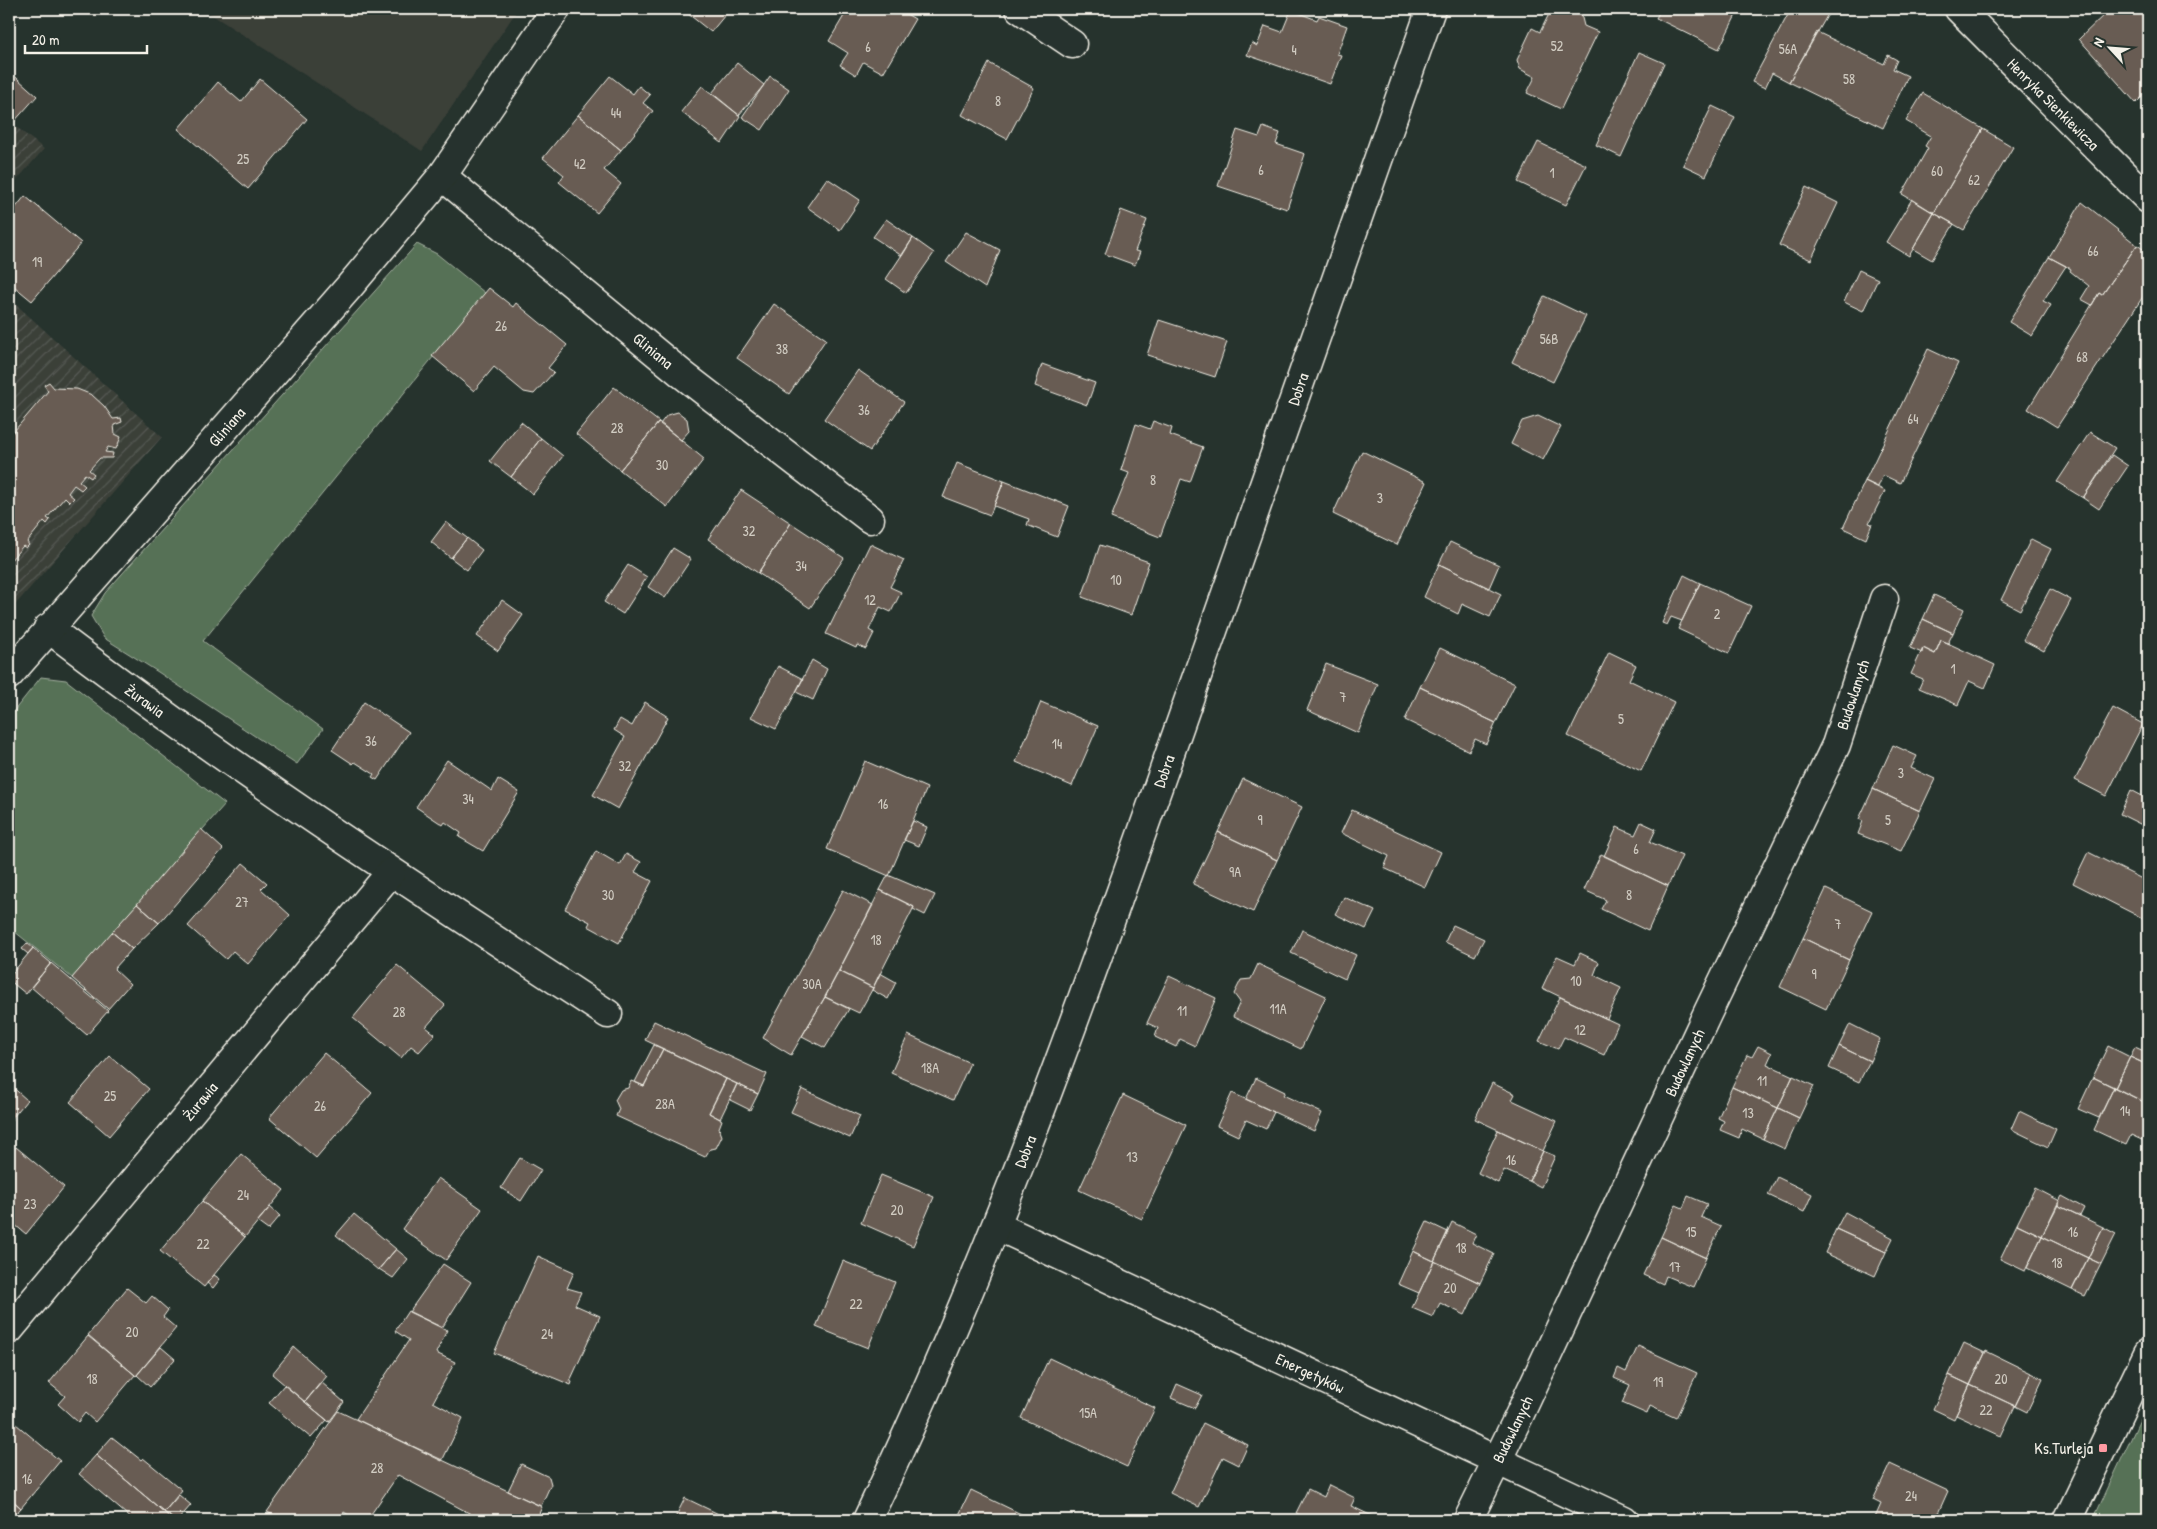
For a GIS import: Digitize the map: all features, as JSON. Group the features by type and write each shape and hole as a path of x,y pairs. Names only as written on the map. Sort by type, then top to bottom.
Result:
{"street":[{"name":"Gliniana","path":"9,675 48,628 295,349 442,176 556,9"},
{"path":"1020,9 1072,44"},
{"name":"Dobra","path":"867,1520 950,1341 1041,1111 1135,853 1431,9"},
{"name":"Henryka Sienkiewicza","path":"1959,9 2148,198"},
{"name":"Gliniana","path":"442,176 682,374 870,519"},
{"name":"Budowlanych","path":"1468,1520 1836,745 1884,598"},
{"name":"Żurawia","path":"48,628 110,675 391,872 608,1014"},
{"name":"Żurawia","path":"9,1330 391,872"},
{"name":"Energetyków","path":"997,1226 1624,1520"},
{"path":"2068,1520 2145,1368"}],"shaded area":[{"path":"203,9 518,9 422,151"},
{"path":"9,121 44,149 9,189"},
{"path":"9,298 162,437 9,612"}],"green space":[{"path":"417,244 437,254 485,293 203,641 323,729 297,764 104,638 91,616 105,593"},
{"path":"41,677 66,680 225,804 72,978 9,927 9,717"},
{"path":"2148,1410 2148,1520 2093,1520 2144,1411"}],"building":[{"path":"682,9 730,9 711,32"},
{"path":"848,9 898,9 915,19 883,73 863,62 856,75 840,65 848,53 829,41"},
{"path":"1564,9 1570,9 1581,14 1584,26 1598,32 1561,109 1527,93 1535,77 1520,69 1517,60 1532,28 1540,32 1551,10 1558,13"},
{"path":"1661,9 1739,9 1719,49 1656,18"},
{"path":"1791,9 1831,9 1789,82 1772,73 1765,88 1752,82"},
{"path":"2110,9 2139,9 2148,18 2148,91 2136,103 2079,39"},
{"path":"1291,10 1317,20 1319,16 1347,26 1337,54 1341,55 1330,84 1247,55 1252,43 1257,46 1265,26 1282,32"},
{"path":"1817,32 1884,64 1888,55 1897,60 1893,69 1908,76 1883,128 1789,82"},
{"path":"1639,52 1664,63 1621,157 1596,145"},
{"path":"737,63 764,85 739,115 712,93"},
{"path":"989,63 1034,88 1007,139 962,115"},
{"path":"9,71 37,96 12,124 9,121"},
{"path":"610,76 633,94 639,86 650,95 643,103 653,111 621,150 578,115"},
{"path":"770,76 789,89 762,130 742,117"},
{"path":"260,79 307,119 248,189 178,129 218,82 241,102"},
{"path":"702,86 740,116 722,143 681,112"},
{"path":"1923,93 1983,129 1934,213 1902,194 1928,148 1925,146 1931,136 1906,121"},
{"path":"1712,106 1735,117 1706,176 1683,165"},
{"path":"578,115 621,150 604,170 621,184 597,213 559,182 564,175 543,158"},
{"path":"1263,127 1280,133 1276,144 1305,154 1287,209 1218,186 1237,130 1259,137"},
{"path":"1983,129 2013,147 1964,230 1934,213"},
{"path":"1538,142 1586,165 1566,205 1518,182"},
{"path":"827,178 860,200 840,230 807,207"},
{"path":"1806,187 1838,203 1811,260 1779,245"},
{"path":"25,196 81,243 32,301 9,282 9,216"},
{"path":"1912,199 1934,213 1909,256 1886,242"},
{"path":"2082,202 2137,245 2102,295 2099,293 2092,305 2081,299 2089,286 2070,271 2071,269 2049,257"},
{"path":"1121,210 1147,220 1135,251 1140,252 1135,265 1105,254"},
{"path":"1934,213 1954,224 1932,260 1913,249"},
{"path":"886,219 913,238 902,256 873,237"},
{"path":"966,232 1000,250 985,288 946,262"},
{"path":"913,238 934,253 906,293 886,279"},
{"path":"2137,245 2148,252 2148,289 2057,427 2028,409 2099,293 2102,295"},
{"path":"2049,257 2066,266 2043,301 2051,305 2032,336 2009,322"},
{"path":"1859,270 1878,279 1863,311 1844,302"},
{"path":"489,288 513,307 516,303 567,345 548,368 554,372 534,394 524,392 494,367 474,391 432,356"},
{"path":"1544,296 1586,316 1553,382 1512,362"},
{"path":"774,304 826,339 789,394 737,358"},
{"path":"1159,320 1227,342 1215,377 1147,355"},
{"path":"1928,349 1958,363 1900,483 1883,475 1878,487 1865,481"},
{"path":"1042,364 1095,383 1087,405 1035,386"},
{"path":"858,370 904,402 870,451 824,419"},
{"path":"49,382 54,388 77,389 92,395 104,406 113,419 121,418 122,422 114,425 115,434 121,437 116,449 108,447 105,452 113,453 112,458 100,458 89,470 94,474 91,478 85,474 79,481 85,486 81,490 74,485 68,493 74,498 70,502 65,497 47,518 50,520 47,524 44,521 27,542 29,545 26,548 23,546 9,562 9,437 48,391 44,385"},
{"path":"614,387 659,422 620,470 576,434"},
{"path":"678,412 687,419 689,431 681,440 660,424 667,415"},
{"path":"1538,416 1561,427 1543,460 1511,444 1522,421"},
{"path":"1153,421 1172,428 1170,435 1203,447 1190,482 1181,479 1160,537 1111,518 1129,473 1121,470 1136,424 1150,429"},
{"path":"521,422 541,438 511,477 490,461"},
{"path":"659,422 704,459 667,507 620,470"},
{"path":"2090,432 2115,448 2083,498 2057,482"},
{"path":"541,438 563,456 533,494 511,477"},
{"path":"1362,451 1426,482 1397,545 1333,514"},
{"path":"2112,455 2128,466 2099,509 2083,498"},
{"path":"957,463 1004,481 990,515 943,497"},
{"path":"1004,481 1069,506 1057,537 1027,525 1029,519 994,506"},
{"path":"1865,481 1885,491 1869,523 1872,524 1866,539 1843,528"},
{"path":"741,490 791,523 758,573 708,539"},
{"path":"446,522 467,538 451,558 431,542"},
{"path":"791,523 844,558 810,608 758,573"},
{"path":"467,538 482,550 467,570 451,558"},
{"path":"2031,539 2051,549 2020,610 2001,600"},
{"path":"1450,542 1499,565 1489,588 1439,564"},
{"path":"870,544 904,560 890,587 901,592 891,612 880,607 869,630 874,633 866,649 857,645 856,648 826,634"},
{"path":"1100,545 1149,562 1131,615 1082,597"},
{"path":"673,548 691,559 665,598 648,587"},
{"path":"1439,564 1501,594 1490,617 1462,604 1458,614 1424,597"},
{"path":"628,565 647,577 623,614 604,602"},
{"path":"1684,575 1700,583 1682,621 1671,617 1667,625 1662,623"},
{"path":"1700,583 1751,606 1729,653 1678,629"},
{"path":"2050,589 2071,600 2044,651 2023,640"},
{"path":"1934,595 1964,609 1953,633 1923,619"},
{"path":"502,600 523,615 498,651 477,636"},
{"path":"1923,619 1953,633 1948,643 1941,640 1935,654 1923,648 1922,653 1910,648"},
{"path":"1941,640 1995,665 1985,688 1969,681 1958,705 1919,688 1923,679 1911,674 1923,648 1935,654"},
{"path":"1440,648 1515,684 1496,723 1420,687"},
{"path":"1609,652 1636,665 1629,680 1674,702 1641,771 1568,736"},
{"path":"812,660 827,669 813,700 796,692"},
{"path":"1326,664 1378,684 1358,733 1307,710"},
{"path":"778,666 803,679 776,729 751,717"},
{"path":"1420,687 1496,723 1486,744 1475,739 1469,751 1405,720"},
{"path":"364,702 409,732 377,780 372,777 374,774 355,762 353,764 332,750"},
{"path":"645,702 668,717 618,809 593,795 625,737 614,730 620,719 632,726"},
{"path":"1041,702 1098,726 1072,786 1016,762"},
{"path":"2113,708 2143,724 2106,796 2075,780"},
{"path":"1893,745 1917,756 1911,768 1935,779 1920,811 1873,789"},
{"path":"447,760 492,791 498,779 519,792 483,851 459,837 461,833 445,822 443,825 416,807"},
{"path":"865,761 927,788 889,876 827,849"},
{"path":"1243,779 1302,807 1277,860 1218,832"},
{"path":"1873,789 1920,811 1901,851 1858,834 1863,821 1859,819"},
{"path":"2131,790 2148,799 2148,828 2120,814"},
{"path":"1352,810 1441,852 1425,887 1384,868 1389,856 1341,833"},
{"path":"913,821 927,827 919,846 904,840"},
{"path":"1641,822 1656,829 1650,842 1682,856 1668,886 1604,856 1617,827 1635,835"},
{"path":"201,829 223,849 159,923 137,904"},
{"path":"1218,832 1277,860 1253,912 1193,884"},
{"path":"596,851 620,865 626,854 641,862 635,872 652,881 619,943 588,926 590,922 565,909"},
{"path":"2088,852 2148,882 2148,921 2073,883"},
{"path":"1601,854 1668,886 1648,931 1601,909 1606,900 1584,890"},
{"path":"243,863 267,883 261,889 290,915 248,964 233,951 226,959 188,926"},
{"path":"888,875 935,895 925,915 913,909 914,907 880,890"},
{"path":"1826,889 1872,911 1849,960 1803,938"},
{"path":"843,890 873,905 825,997 791,1055 763,1038"},
{"path":"880,890 914,907 873,988 839,971"},
{"path":"1344,897 1375,911 1366,929 1335,914"},
{"path":"137,904 159,923 132,949 112,932"},
{"path":"1453,925 1484,939 1475,956 1445,942"},
{"path":"1302,930 1356,955 1345,979 1291,953"},
{"path":"112,932 132,949 114,969 130,984 108,1009 72,978"},
{"path":"1803,938 1849,960 1826,1009 1780,987"},
{"path":"27,943 33,948 28,954 22,949"},
{"path":"33,948 51,963 26,994 9,980 9,977"},
{"path":"1580,953 1599,962 1594,975 1621,988 1607,1019 1542,988 1557,956 1575,964"},
{"path":"51,963 108,1011 87,1035 31,987"},
{"path":"1258,964 1326,996 1301,1049 1233,1017 1240,1002 1234,994 1241,980 1251,979"},
{"path":"397,965 445,1005 426,1027 435,1034 419,1052 411,1046 401,1058 353,1018"},
{"path":"839,971 873,988 859,1013 825,997"},
{"path":"880,973 896,982 888,999 872,990"},
{"path":"1169,976 1216,998 1195,1046 1180,1039 1176,1047 1155,1037 1158,1028 1147,1023"},
{"path":"825,997 849,1009 825,1048 802,1036"},
{"path":"1560,997 1618,1024 1604,1055 1564,1037 1558,1049 1539,1041"},
{"path":"654,1021 767,1074 758,1094 645,1040"},
{"path":"1850,1024 1880,1039 1870,1061 1839,1046"},
{"path":"908,1035 970,1063 953,1100 891,1073"},
{"path":"654,1045 663,1049 644,1086 635,1082"},
{"path":"1758,1046 1772,1053 1767,1064 1793,1076 1778,1108 1732,1087 1747,1055 1752,1057"},
{"path":"1839,1046 1870,1061 1859,1082 1829,1068"},
{"path":"2108,1046 2130,1057 2115,1088 2093,1077"},
{"path":"2135,1047 2148,1053 2147,1065 2130,1057"},
{"path":"663,1049 726,1079 709,1113 722,1120 719,1128 722,1136 716,1148 710,1149 705,1157 616,1116 619,1109 615,1100 621,1090 628,1088 631,1081 644,1086"},
{"path":"324,1053 372,1093 316,1158 269,1118"},
{"path":"110,1056 149,1089 109,1136 70,1102"},
{"path":"2130,1057 2148,1065 2148,1104 2115,1088"},
{"path":"1793,1076 1814,1086 1799,1118 1778,1108"},
{"path":"2093,1077 2114,1087 2099,1118 2078,1109"},
{"path":"1256,1078 1285,1092 1283,1095 1322,1113 1314,1131 1246,1099"},
{"path":"726,1079 737,1084 720,1119 709,1113"},
{"path":"1492,1083 1515,1094 1512,1100 1557,1121 1543,1151 1475,1119"},
{"path":"9,1084 27,1100 9,1122"},
{"path":"737,1084 758,1094 750,1110 730,1100"},
{"path":"1732,1087 1778,1108 1763,1139 1742,1129 1739,1138 1720,1130 1724,1121 1718,1118"},
{"path":"2114,1087 2148,1104 2148,1137 2146,1142 2131,1135 2126,1145 2094,1130"},
{"path":"802,1089 860,1116 850,1138 791,1112"},
{"path":"1232,1093 1274,1112 1266,1129 1246,1120 1238,1136 1217,1126"},
{"path":"1123,1095 1186,1125 1142,1219 1079,1190"},
{"path":"1778,1108 1799,1118 1785,1149 1763,1139"},
{"path":"2019,1111 2056,1129 2048,1147 2011,1129"},
{"path":"1498,1130 1543,1151 1529,1181 1504,1170 1498,1183 1478,1173"},
{"path":"16,1147 64,1187 26,1234 9,1220 9,1155"},
{"path":"1543,1151 1555,1156 1541,1187 1529,1181"},
{"path":"241,1154 284,1190 245,1237 202,1201"},
{"path":"520,1158 541,1170 521,1201 501,1188"},
{"path":"881,1175 934,1197 913,1246 861,1223"},
{"path":"1777,1177 1812,1194 1804,1212 1768,1195"},
{"path":"438,1178 482,1209 446,1260 402,1229"},
{"path":"2035,1188 2060,1201 2042,1236 2017,1224"},
{"path":"1688,1196 1707,1204 1701,1217 1721,1226 1706,1258 1661,1237 1676,1205 1683,1208"},
{"path":"2062,1196 2084,1208 2080,1216 2057,1205"},
{"path":"202,1201 245,1237 204,1287 160,1251"},
{"path":"2057,1205 2103,1227 2088,1258 2042,1236"},
{"path":"270,1207 280,1216 268,1230 257,1222"},
{"path":"1845,1212 1893,1238 1886,1252 1836,1229"},
{"path":"354,1214 396,1249 378,1270 336,1235"},
{"path":"1427,1222 1448,1232 1434,1261 1413,1251"},
{"path":"1452,1222 1476,1234 1472,1243 1494,1254 1480,1283 1434,1261"},
{"path":"2017,1224 2042,1236 2025,1271 2000,1259"},
{"path":"2103,1227 2116,1234 2101,1264 2088,1258"},
{"path":"1836,1229 1886,1252 1875,1276 1825,1253"},
{"path":"2042,1236 2088,1258 2072,1290 2027,1268"},
{"path":"1661,1237 1706,1258 1693,1287 1666,1276 1663,1284 1643,1275"},
{"path":"396,1249 408,1259 393,1278 379,1269"},
{"path":"1413,1251 1434,1261 1419,1293 1398,1284"},
{"path":"538,1256 574,1272 567,1288 581,1292 575,1305 600,1316 570,1381 572,1382 571,1385 494,1353"},
{"path":"2088,1258 2101,1264 2085,1296 2072,1290"},
{"path":"843,1261 895,1282 868,1348 816,1327"},
{"path":"1434,1261 1480,1283 1465,1315 1440,1303 1433,1317 1412,1308"},
{"path":"443,1264 471,1282 442,1328 409,1312"},
{"path":"214,1275 220,1279 213,1288 207,1283"},
{"path":"127,1288 146,1303 152,1296 168,1310 163,1317 176,1328 136,1376 88,1335"},
{"path":"408,1311 447,1330 436,1353 455,1362 433,1402 463,1418 442,1461 356,1419 409,1340 395,1331"},
{"path":"88,1336 135,1375 95,1422 85,1413 78,1422 58,1404 65,1396 49,1383"},
{"path":"1964,1343 1985,1353 1970,1385 1949,1375"},
{"path":"1638,1346 1697,1373 1676,1418 1650,1406 1647,1414 1622,1403 1630,1385 1614,1378 1618,1368 1626,1372"},
{"path":"161,1347 175,1359 150,1387 137,1375"},
{"path":"294,1347 327,1376 305,1402 272,1374"},
{"path":"1986,1351 2031,1373 2015,1406 1970,1385"},
{"path":"1049,1358 1155,1408 1127,1467 1021,1418"},
{"path":"2031,1373 2043,1378 2027,1412 2015,1406"},
{"path":"1949,1375 1970,1385 1954,1419 1933,1409"},
{"path":"321,1382 344,1402 329,1422 305,1402"},
{"path":"1177,1384 1202,1395 1195,1408 1171,1398"},
{"path":"284,1385 327,1420 311,1438 269,1403"},
{"path":"1970,1385 2015,1406 2001,1436 1956,1415"},
{"path":"338,1411 542,1507 536,1520 482,1520 398,1475 367,1520 356,1520 344,1512 339,1520 284,1520 267,1512"},
{"path":"1203,1423 1248,1445 1239,1465 1223,1457 1199,1507 1170,1493"},
{"path":"16,1424 60,1461 21,1508 9,1497 9,1433"},
{"path":"112,1437 141,1460 143,1458 182,1490 164,1512 96,1455"},
{"path":"96,1455 174,1520 133,1520 79,1474"},
{"path":"521,1464 549,1477 551,1484 541,1506 508,1491"},
{"path":"1890,1464 1948,1491 1935,1520 1874,1520 1881,1504 1873,1500"},
{"path":"1329,1485 1355,1498 1351,1506 1374,1517 1372,1520 1305,1520 1306,1518 1296,1513 1308,1489 1324,1497"},
{"path":"971,1490 1023,1515 1021,1520 957,1519"},
{"path":"179,1495 191,1505 178,1520 174,1520 164,1512"},
{"path":"9,1497 21,1508 10,1520 9,1520"},
{"path":"685,1498 731,1520 674,1520"},
{"path":"376,1514 391,1520 373,1520"}],"place":[{"name":"Ks.Turleja","path":"2103,1448"}]}
